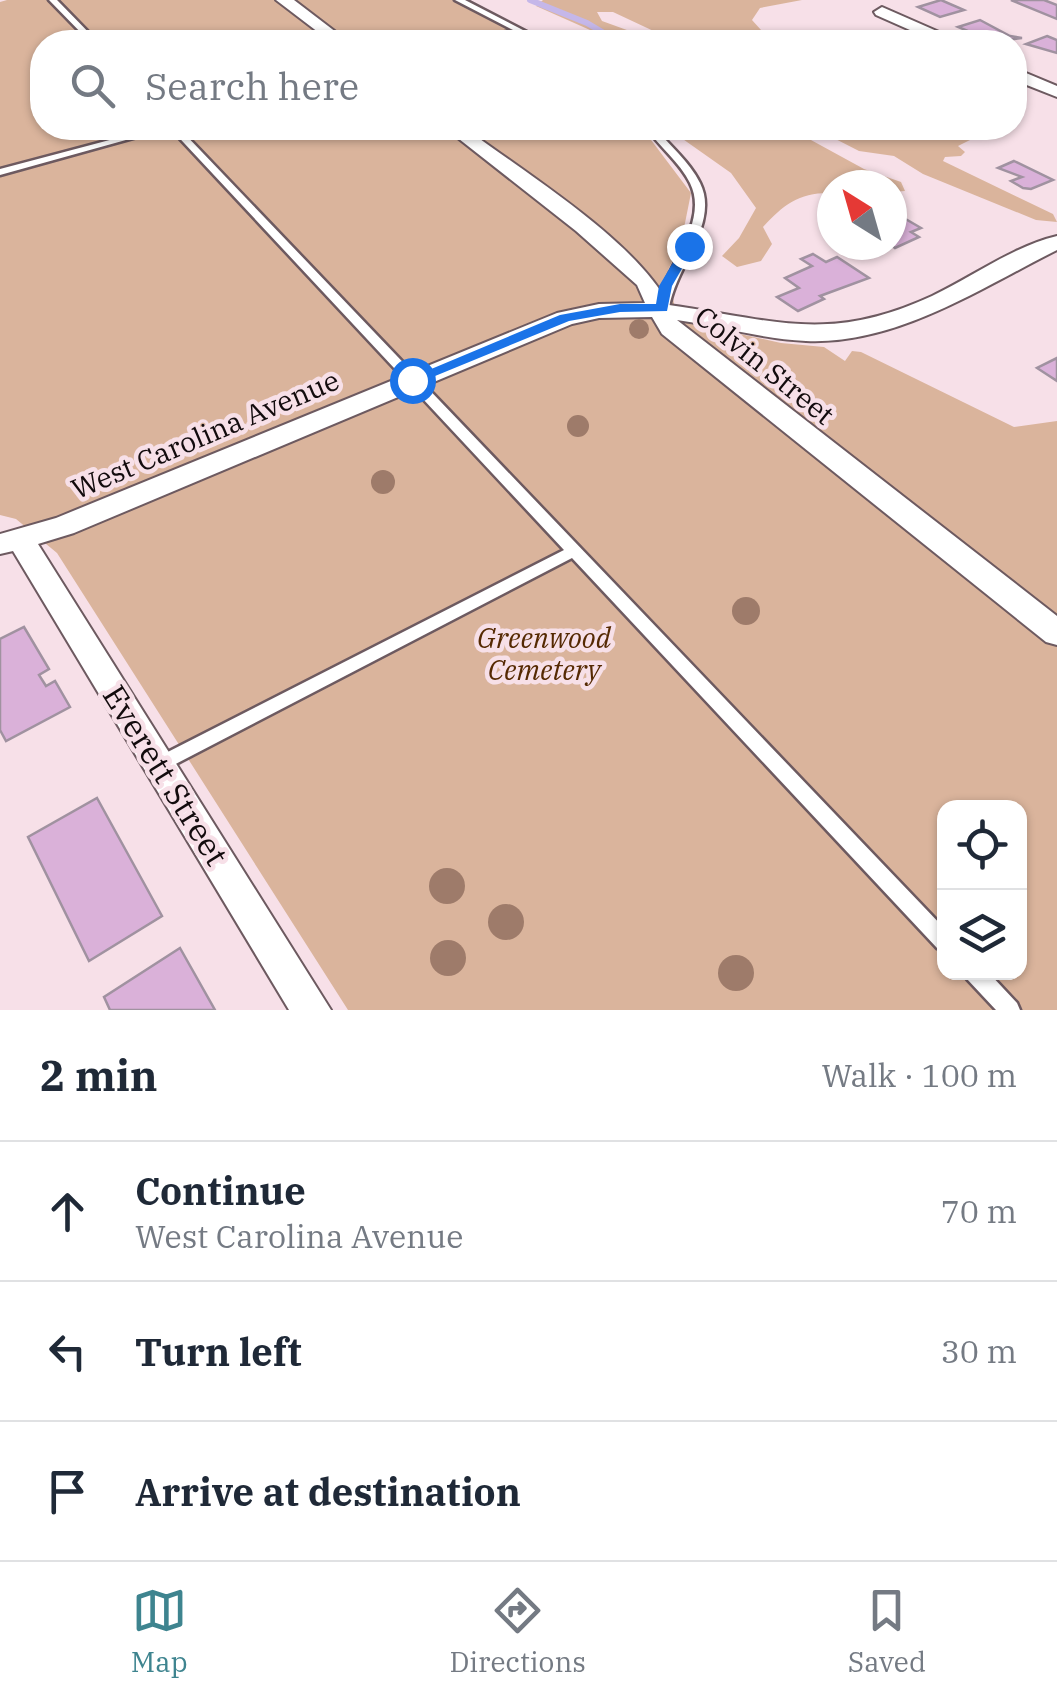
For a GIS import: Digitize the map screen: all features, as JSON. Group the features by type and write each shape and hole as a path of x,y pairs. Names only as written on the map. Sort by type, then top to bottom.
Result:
{"street":[{"path":"284,0 325,30"},
{"path":"882,12 922,30"},
{"path":"1027,79 1057,92"},
{"name":"Colvin Street","path":"470,140 583,226 646,282 670,329 1057,633"},
{"name":"West Carolina Avenue","path":"10,542 64,526 565,318 620,308 662,308 807,334 836,333 899,317 1052,250"},
{"name":"Everett Street","path":"10,542 160,764 311,1010"}],"lane":[{"path":"53,0 82,30"},
{"path":"459,0 516,30"},
{"path":"0,172 119,140"},
{"path":"185,140 937,935"},
{"path":"661,140 690,176 698,190 700,207 689,246 666,286 662,308"},
{"path":"160,764 572,552"},
{"path":"982,980 1010,1010"}],"green space":[{"name":"Greenwood Cemetery","path":"453,0 511,30 30,30 30,140 651,140 691,193 681,243 668,270 677,320 781,343 824,347 845,361 852,351 861,352 1014,427 1057,421 1057,1010 348,1010 57,553 16,519 0,515 0,2"},
{"path":"543,0 802,0 760,8 752,20 761,30 651,30 613,12 597,12 602,21 627,30 590,30 536,6"},
{"path":"684,140 811,140 867,170 817,170 817,194 786,206 763,227 772,244 761,261 737,267 722,256 739,238 756,208 731,173"},
{"path":"837,140 970,140 958,146 965,152 961,156 945,157 943,161 1053,214 1057,222 1036,220 923,174 894,156 859,151"}],"building":[{"path":"941,0 964,10 940,17 918,7"},
{"path":"1011,0 1044,0 1057,5 1057,19"},
{"path":"980,20 999,30 965,30 958,27"},
{"path":"1047,36 1057,40 1057,53 1027,44"},
{"path":"1014,161 1053,180 1031,189 1023,188 1011,181 1022,177 998,168"},
{"path":"907,220 921,228 911,232 919,237 907,242"},
{"path":"813,254 817,260 826,262 842,260 869,278 820,296 824,299 798,311 777,297 799,288 785,278 812,266 801,259"},
{"path":"1057,358 1057,381 1037,368"},
{"path":"24,627 49,669 39,675 46,686 55,681 70,707 6,741 0,730 0,639"},
{"path":"97,798 162,916 89,961 28,837"},
{"path":"180,948 215,1010 110,1010 104,997"}],"waterway":[{"path":"530,0 599,30"}],"route":[{"path":"412,380 565,318 590,311 662,308 666,286 689,246"}]}
